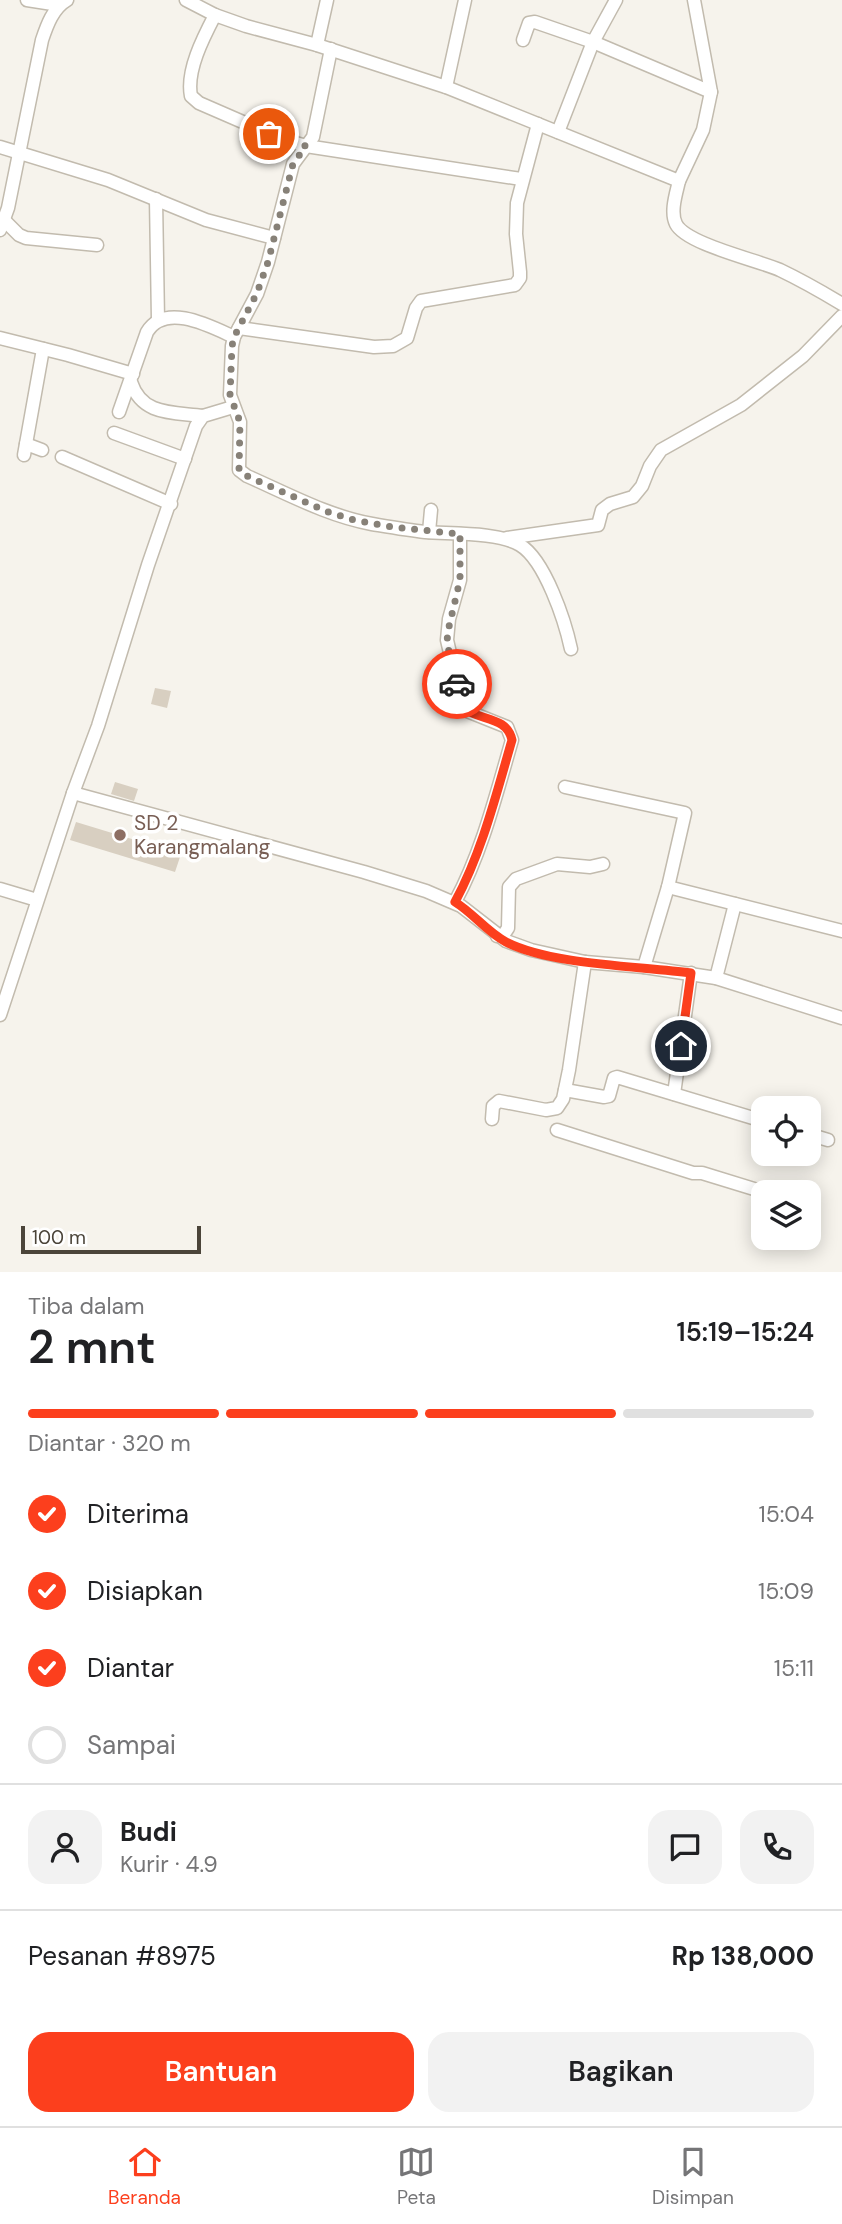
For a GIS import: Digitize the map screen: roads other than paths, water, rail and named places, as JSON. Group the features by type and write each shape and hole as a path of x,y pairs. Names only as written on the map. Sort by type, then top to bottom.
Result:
{"street":[{"path":"27,0 63,2 42,40 2,225 26,238 97,245"},
{"path":"186,0 215,15 246,26 331,49 446,87 679,181"},
{"path":"317,45 327,0"},
{"path":"446,87 465,0"},
{"path":"558,132 593,42 616,0"},
{"path":"694,0 711,92 704,130 679,181 673,211 676,223 682,232 702,243 780,270 842,304"},
{"path":"215,15 199,50 191,83 191,96 199,103 234,120 306,146 522,179"},
{"path":"523,40 530,23 533,22 593,42 711,92"},
{"path":"331,49 314,132 293,164 261,282 236,333 230,373 233,407 240,422 241,473 341,516 371,524 503,539 594,526 599,523 601,512 610,504 633,497 642,486 650,466 661,450 741,405 803,356 842,316"},
{"path":"119,412 147,332 158,320 168,317 188,320 236,333 393,346 407,338 416,308 421,301 515,285 520,275 516,222 522,179 538,124"},
{"path":"0,147 108,180 206,220 274,239"},
{"path":"156,199 158,320"},
{"path":"0,338 43,348 132,378"},
{"path":"42,450 25,450 43,348"},
{"path":"132,378 136,396 146,406 203,416 233,407"},
{"path":"0,1015 6,980 98,726 148,565 196,426 203,416"},
{"path":"114,433 185,459"},
{"path":"62,457 171,503"},
{"path":"429,532 431,510"},
{"path":"455,902 470,873 488,826 512,740 504,725 467,711 461,701 447,640 449,619 460,580 460,534"},
{"path":"503,539 523,547 537,564 556,599 571,649"},
{"path":"565,788 685,813 668,887 643,967"},
{"path":"73,793 364,872 455,902 495,935 531,950 585,961 716,978 842,1018"},
{"path":"495,935 504,934 508,928 509,887 516,878 557,864 590,867 603,864"},
{"path":"668,887 842,931"},
{"path":"0,889 37,900"},
{"path":"716,978 736,904"},
{"path":"492,1119 493,1106 499,1101 554,1110 563,1098 585,961"},
{"path":"674,1094 691,973"},
{"path":"565,1090 609,1096 614,1078 617,1077 751,1117"},
{"path":"557,1130 693,1173 702,1173 751,1188"},
{"path":"821,1138 828,1140"}],"place":[{"name":"SD 2 Karangmalang","path":"120,835"}]}
